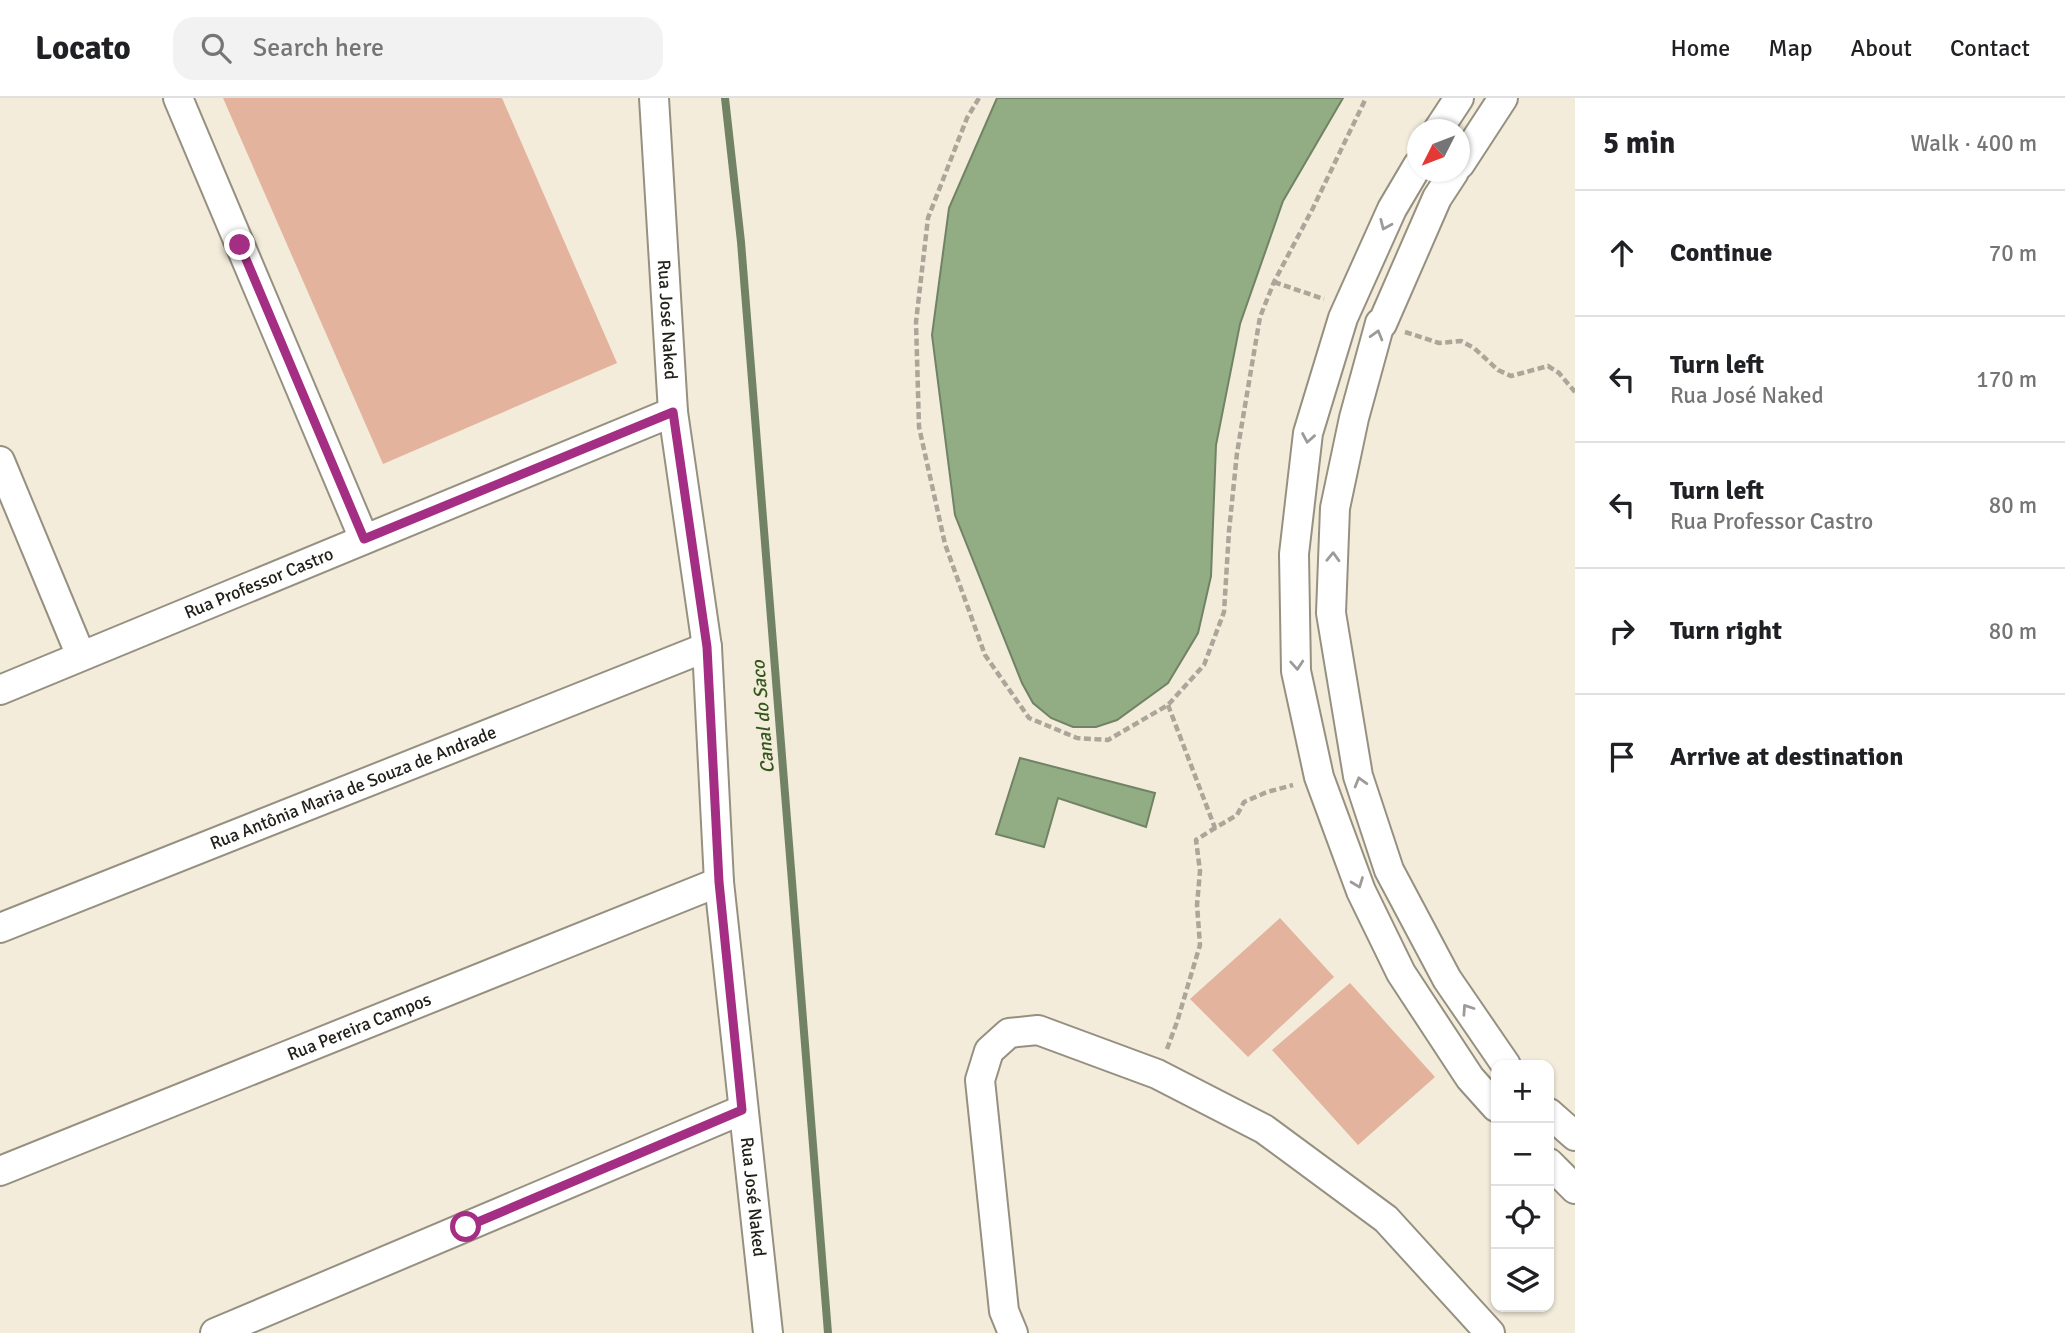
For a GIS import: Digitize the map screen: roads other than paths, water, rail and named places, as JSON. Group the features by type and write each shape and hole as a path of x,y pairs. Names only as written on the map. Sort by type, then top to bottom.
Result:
{"street":[{"path":"177,98 364,539"},
{"name":"Rua José Naked","path":"654,98 673,412 707,647 719,882 768,1333"},
{"path":"1445,119 1459,98"},
{"path":"1470,149 1503,98"},
{"path":"1408,182 1392,209 1343,318 1308,433 1294,554 1296,671 1319,777 1361,891 1401,973 1470,1078 1491,1101"},
{"path":"1447,182 1437,198 1382,324 1380,323 1354,418 1335,508 1331,613 1358,776 1389,870 1447,979 1503,1060"},
{"name":"Rua Professor Castro","path":"0,690 673,412"},
{"path":"0,461 81,656"},
{"name":"Rua Antônia Maria de Souza de Andrade","path":"0,928 707,647"},
{"name":"Rua Pereira Campos","path":"0,1171 719,882"},
{"path":"1013,1333 1004,1311 980,1080 989,1051 1009,1033 1038,1030 1157,1074 1264,1129 1386,1219 1490,1333"},
{"path":"215,1333 742,1110"},
{"path":"1554,1117 1575,1136"},
{"path":"1554,1168 1575,1189"}],"waterway":[{"name":"Canal do Saco","path":"725,98 741,242 828,1333"}]}
